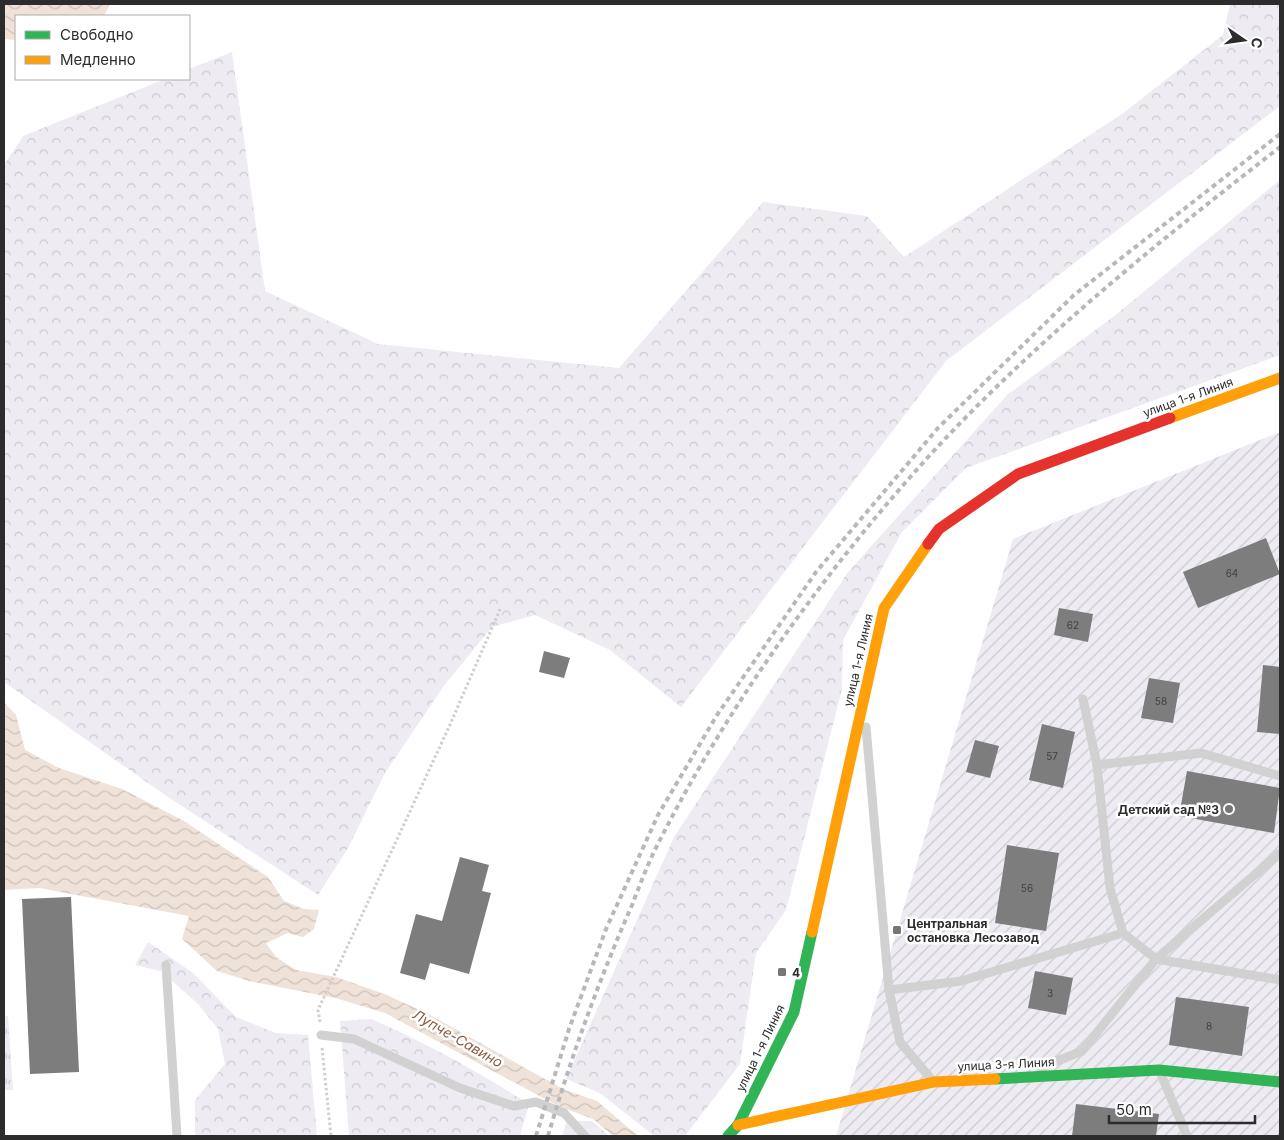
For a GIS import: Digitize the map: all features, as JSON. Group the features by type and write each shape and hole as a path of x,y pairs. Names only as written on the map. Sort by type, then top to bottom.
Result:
{"street":[{"name":"улица 1-я Линия","path":"728,1136 738,1125 794,1012 884,608 939,529 1018,474 1280,378"},
{"name":"улица 3-я Линия","path":"738,1125 934,1082 1159,1070 1280,1082"}],"lane":[{"path":"864,697 889,990 900,1042 934,1082"},
{"path":"1083,699 1097,765 1110,888 1123,933 1156,959 1280,980"},
{"path":"1097,765 1201,753 1280,776"},
{"path":"1017,1077 1082,1050 1156,959 1280,853"},
{"path":"889,990 961,982 1123,933"},
{"path":"166,965 177,1136"},
{"path":"321,1035 354,1040 460,1088 514,1106 536,1102 564,1113 585,1136"},
{"path":"1159,1070 1187,1136"}],"path":[{"path":"331,1136 318,1010 449,727 501,607"}],"green space":[{"path":"1230,4 1280,4 1280,106 946,361 681,707 610,650 535,615 492,627 443,687 385,773 348,848 318,895 168,797 4,682 4,165 23,136 163,80 190,80 190,69 232,52 265,291 378,344 619,368 763,202 867,216 904,257 1122,114 1223,35"},
{"path":"1280,180 1280,355 966,468 902,532 843,640 842,689 786,910 756,953 740,1064 685,1136 654,1136 600,1093 566,1079 674,837 848,572 1007,395 1113,317"},
{"path":"1280,432 1280,1136 836,1136 1013,539"},
{"path":"148,942 193,973 236,1017 276,1033 308,1035 317,1136 195,1136 195,1100 225,1064 218,1029 198,1004 161,971 135,965"},
{"path":"4,1016 8,1016 13,1090 4,1090"},
{"path":"371,1019 452,1058 529,1104 520,1136 349,1136 340,1021"},
{"path":"567,1121 592,1121 609,1136 562,1136"}],"water":[{"path":"4,4 110,4 104,15 15,15 15,40 4,39"},
{"name":"Лупче-Савино","path":"4,702 16,715 25,750 59,768 122,789 184,821 268,877 284,901 304,909 319,910 314,929 303,937 288,933 266,943 276,957 296,970 336,977 387,995 430,1015 563,1089 597,1101 638,1136 613,1136 593,1119 558,1106 385,1013 335,998 249,981 217,971 182,939 189,916 39,888 4,890"}],"building":[{"path":"1266,538 1280,574 1198,608 1183,572"},
{"path":"1059,608 1093,614 1088,642 1054,635"},
{"path":"544,651 570,658 564,678 539,672"},
{"path":"1263,665 1280,667 1280,734 1257,732"},
{"path":"1149,678 1180,683 1173,723 1141,718"},
{"path":"1042,724 1075,732 1063,788 1029,780"},
{"path":"975,740 999,746 990,778 966,772"},
{"name":"Детский сад №3","path":"1187,771 1280,788 1274,833 1179,816"},
{"path":"1007,845 1059,853 1046,931 995,923"},
{"path":"460,857 489,865 482,891 491,893 469,974 430,963 425,980 400,973 416,914 442,921"},
{"path":"71,897 79,1072 30,1074 22,899"},
{"path":"1035,971 1073,978 1066,1015 1028,1008"},
{"path":"1176,997 1249,1007 1242,1056 1169,1045"},
{"path":"1076,1104 1159,1114 1156,1136 1072,1136"}],"railway":[{"path":"536,1136 569,1029 606,929 658,815 717,715 816,572 938,428 1074,295 1280,134"},
{"path":"548,1136 566,1077 597,990 658,844 689,785 719,735 750,686 819,589 892,498 930,455 1012,372 1143,256 1280,147"}],"traffic: fast":[{"path":"728,1136 738,1125 794,1012 812,932"},
{"path":"995,1079 1159,1070 1280,1082"}],"traffic: slow":[{"path":"1170,418 1280,378"},
{"path":"812,932 884,608 928,544"},
{"path":"738,1125 934,1082 995,1079"}],"traffic: jam":[{"path":"928,544 939,529 1018,474 1170,418"}],"place":[{"name":"Детский сад №3","path":"1229,809"},
{"name":"Центральная остановка Лесозавод","path":"897,930"},
{"name":"4","path":"782,972"}]}
